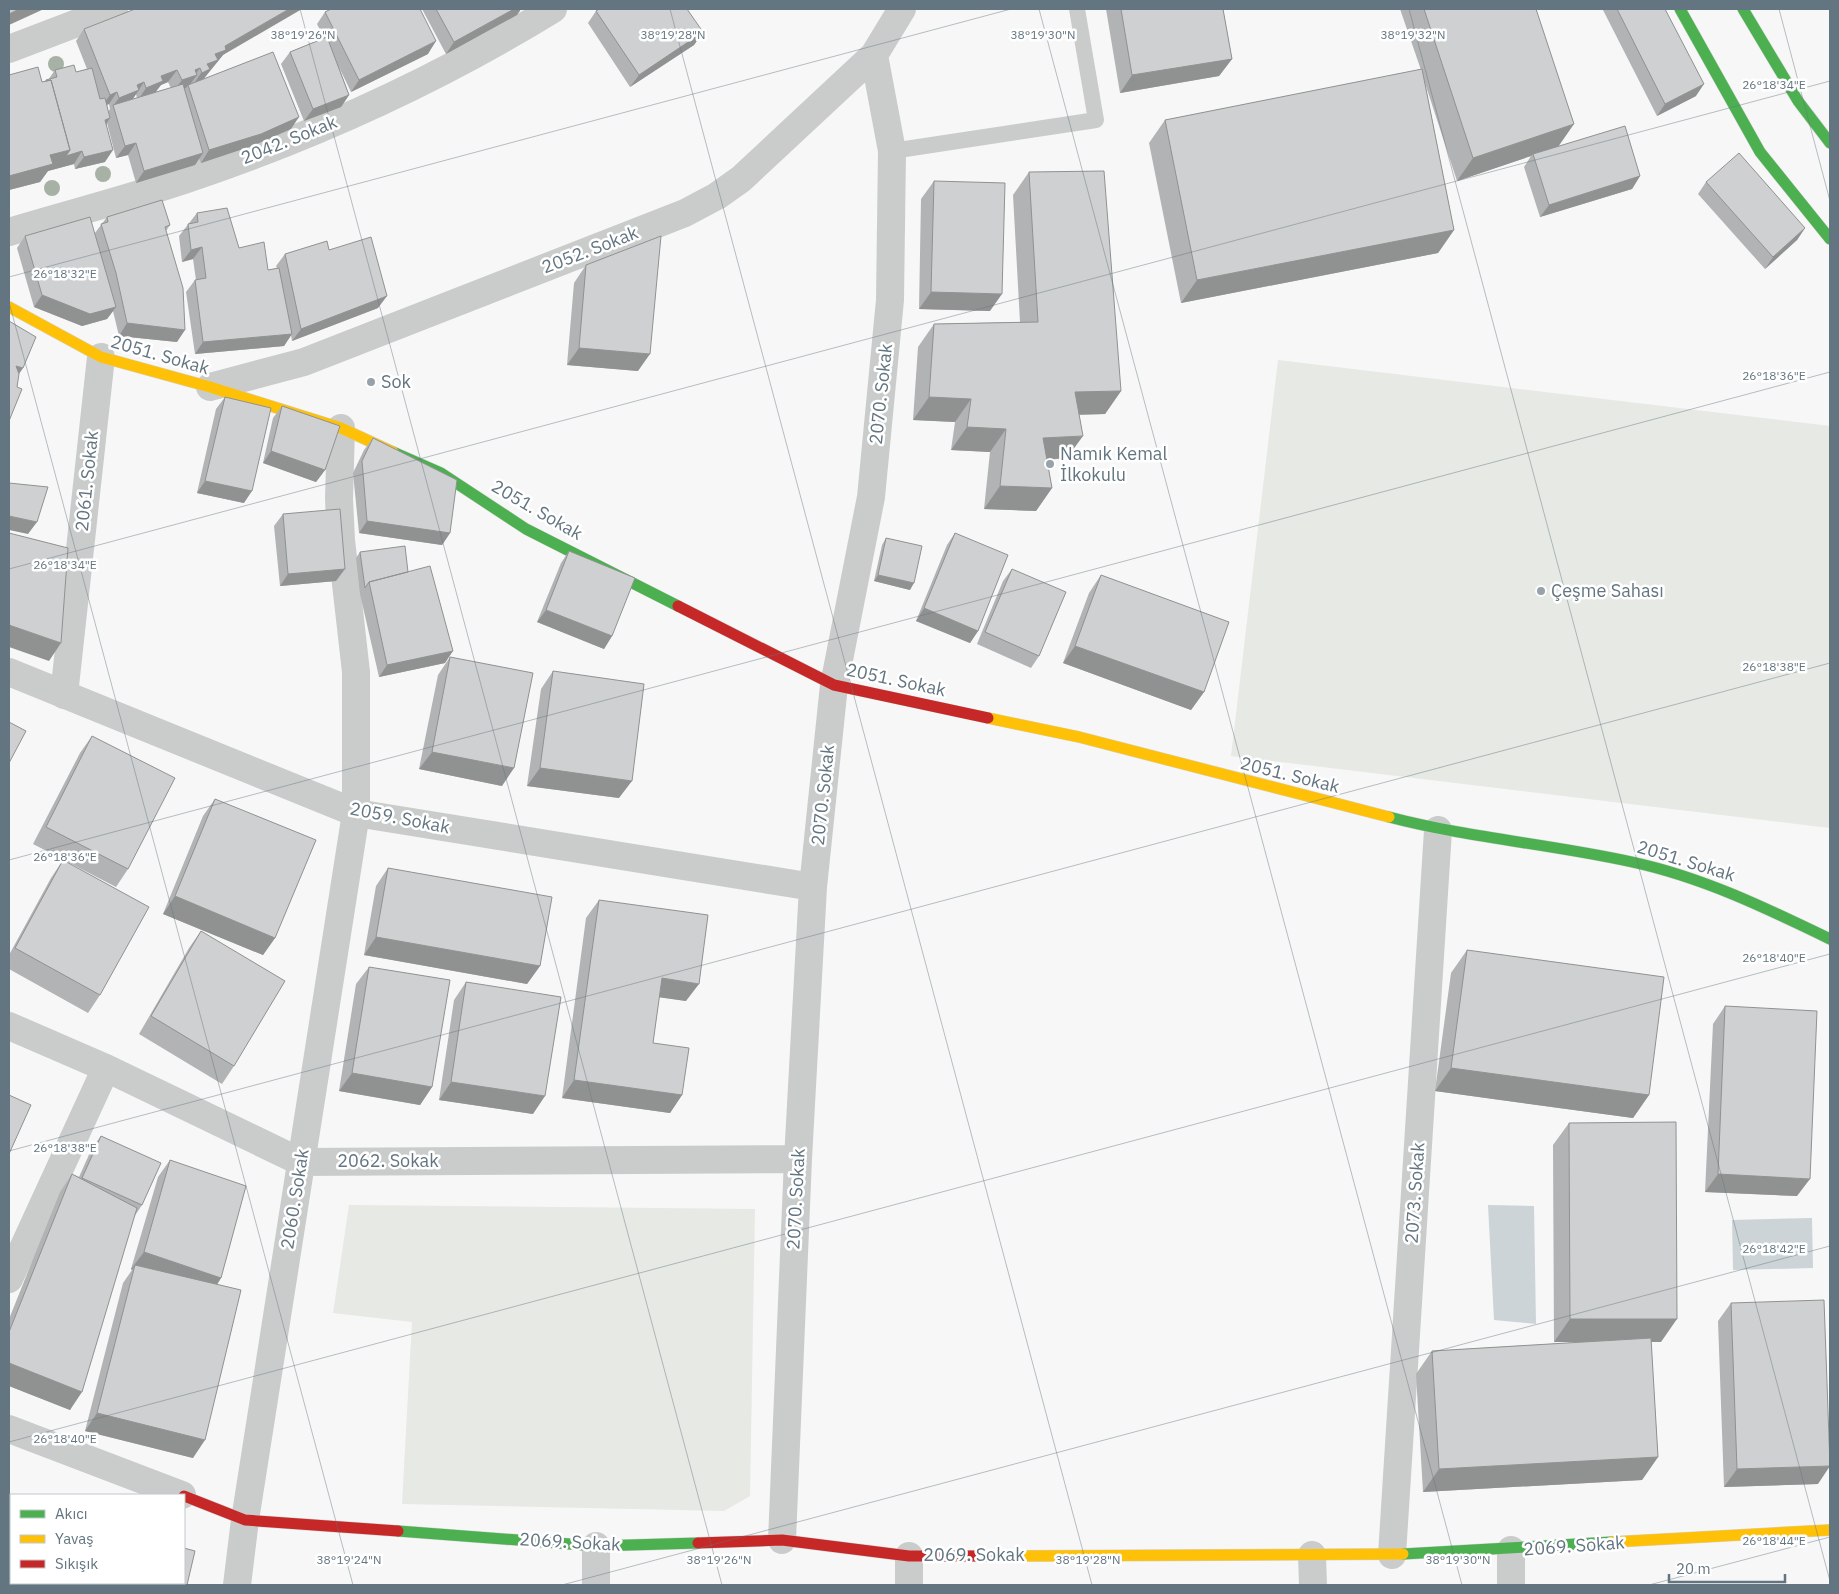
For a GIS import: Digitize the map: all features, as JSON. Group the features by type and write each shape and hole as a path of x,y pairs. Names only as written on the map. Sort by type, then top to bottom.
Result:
{"street":[{"path":"9,50 114,9"},
{"name":"2052. Sokak","path":"210,387 304,362 685,212 717,196 741,179 874,55 902,9"},
{"path":"1680,9 1760,152 1830,239"},
{"path":"1743,9 1798,100 1830,142"},
{"name":"2042. Sokak","path":"9,232 185,180 267,150 352,114 540,12"},
{"name":"2070. Sokak","path":"782,1540 798,1159 813,887 834,685 871,497 890,300 892,151 874,55"},
{"name":"2051. Sokak","path":"9,306 101,357 210,387 341,428 441,473 526,529 834,685 1079,737 1438,830 1633,862 1736,894 1830,939"},
{"name":"2061. Sokak","path":"64,695 101,357"},
{"name":"2060. Sokak","path":"237,1585 245,1520 356,813 356,672 341,540 339,499 341,428"},
{"name":"2059. Sokak","path":"9,672 356,813 813,887"},
{"name":"2073. Sokak","path":"1392,1555 1438,830"},
{"name":"2062. Sokak","path":"9,1026 106,1068 301,1162 798,1159"},
{"path":"9,1279 106,1068"},
{"name":"2069. Sokak","path":"9,1429 178,1494"},
{"name":"2069. Sokak","path":"185,1497 245,1520 596,1546 782,1540 909,1556 1392,1555 1511,1550 1830,1530"},
{"path":"596,1546 596,1585"},
{"path":"1511,1550 1511,1585"},
{"path":"1312,1555 1313,1585"},
{"path":"909,1556 909,1585"}],"lane":[{"path":"892,151 1096,120 1077,9"}],"shaded area":[{"name":"Çeşme Sahası","path":"1278,360 1830,426 1830,828 1231,756"},
{"path":"349,1205 755,1209 750,1496 724,1511 402,1504 412,1322 333,1313"},
{"path":"1488,1205 1534,1206 1536,1324 1494,1320"},
{"path":"1812,1218 1813,1268 1733,1270 1732,1220"}],"building":[{"path":"9,9 19,9 9,14"},
{"path":"135,9 289,9 225,46 226,50 215,54 218,60 207,64 210,69 202,73 200,68 195,70 197,75 182,80 177,70 161,76 163,81 146,88 144,82 137,85 139,90 119,98 117,92 110,95 84,29"},
{"path":"331,9 420,9 436,41 359,80 325,12"},
{"path":"436,9 514,9 454,42"},
{"path":"599,9 687,9 703,32 639,75 596,11"},
{"path":"1121,9 1223,9 1232,59 1132,75"},
{"path":"1424,9 1536,9 1574,124 1473,158"},
{"path":"1617,9 1665,9 1704,84 1665,104"},
{"path":"327,37 349,95 313,109 290,52"},
{"path":"273,52 299,117 261,134 209,150 188,85"},
{"path":"74,65 76,72 92,68 100,99 105,98 110,118 105,120 113,150 84,157 82,151 66,156 70,150 51,80 46,80 57,77 55,70"},
{"path":"38,67 42,82 51,80 70,150 50,155 53,164 9,176 9,75"},
{"path":"1422,69 1454,230 1197,280 1165,120"},
{"path":"183,84 203,153 144,171 136,143 125,146 113,105"},
{"path":"1625,126 1640,176 1549,205 1533,154"},
{"path":"1739,153 1805,228 1773,257 1706,182"},
{"path":"1104,171 1121,391 1075,392 1083,436 1043,438 1052,488 1000,486 1006,429 967,427 971,399 929,397 934,324 1038,322 1029,172"},
{"path":"934,181 1005,183 1002,294 931,292"},
{"path":"162,200 170,225 165,227 183,288 185,330 127,323 116,273 101,224 108,222 107,217"},
{"path":"227,208 239,248 264,242 268,270 279,268 292,334 203,342 195,280 206,278 202,247 191,250 188,224 198,222 197,213"},
{"path":"90,217 116,307 90,314 42,295 25,236"},
{"path":"661,236 650,354 579,348 586,265"},
{"path":"371,237 387,296 301,329 285,254 327,241 329,250"},
{"path":"9,321 36,337 23,368 16,366 19,374 17,387 22,389 9,421"},
{"path":"225,397 271,408 252,491 205,481"},
{"path":"282,406 340,426 325,470 271,451"},
{"path":"373,438 457,480 450,533 367,521 362,461"},
{"path":"9,483 48,487 37,522 9,516"},
{"path":"340,509 345,569 288,574 283,514"},
{"path":"9,533 68,548 61,643 9,625"},
{"path":"955,533 1008,555 978,631 924,608"},
{"path":"886,538 922,546 914,583 878,575"},
{"path":"405,546 408,572 369,582 365,588 360,552"},
{"path":"569,551 635,578 612,636 546,610"},
{"path":"430,566 453,651 387,665 369,582"},
{"path":"1012,569 1066,592 1039,656 985,632"},
{"path":"1101,575 1229,622 1204,692 1075,646"},
{"path":"450,657 533,673 514,768 432,752"},
{"path":"553,671 644,684 632,781 540,768"},
{"path":"9,722 26,731 9,763"},
{"path":"92,736 175,778 128,869 46,827"},
{"path":"215,799 316,840 275,938 175,896"},
{"path":"63,860 149,907 100,995 15,948"},
{"path":"388,868 552,897 540,966 376,937"},
{"path":"599,900 708,915 699,984 662,978 653,1043 689,1048 682,1095 574,1080"},
{"path":"201,931 285,981 234,1066 151,1016"},
{"path":"1467,950 1664,977 1649,1095 1451,1068"},
{"path":"369,967 450,980 432,1087 352,1073"},
{"path":"466,982 561,997 545,1096 451,1082"},
{"path":"1725,1006 1817,1011 1810,1179 1718,1174"},
{"path":"9,1095 31,1105 9,1154"},
{"path":"1676,1122 1677,1319 1570,1319 1569,1123"},
{"path":"101,1136 161,1163 142,1205 82,1178"},
{"path":"170,1160 246,1186 221,1278 144,1252"},
{"path":"72,1174 137,1208 82,1392 9,1363 9,1332"},
{"path":"135,1265 241,1290 205,1440 97,1413"},
{"path":"1824,1300 1830,1466 1737,1469 1731,1303"},
{"path":"1651,1338 1658,1457 1439,1469 1432,1351"},
{"path":"9,1503 10,1579 9,1582"},
{"path":"185,1548 195,1551 187,1585 68,1585 185,1584"}],"traffic: fast":[{"path":"1680,9 1760,152 1830,239"},
{"path":"1743,9 1798,101 1830,143"},
{"path":"393,452 441,473 526,529 678,606"},
{"path":"1389,817 1449,830 1602,856 1658,868 1733,894 1830,939"},
{"path":"398,1531 596,1546 698,1543"},
{"path":"1403,1554 1612,1542"}],"traffic: slow":[{"path":"9,307 101,357 210,387 341,428 393,452"},
{"path":"988,718 1079,737 1389,817"},
{"path":"1612,1542 1830,1530"},
{"path":"993,1556 1403,1554"}],"traffic: jam":[{"path":"678,606 834,685 988,718"},
{"path":"185,1496 245,1520 398,1531"},
{"path":"698,1543 782,1540 909,1556 993,1556"}],"place":[{"name":"Sok","path":"371,382"},
{"name":"Namık Kemal İlkokulu","path":"1050,464"},
{"name":"Çeşme Sahası","path":"1541,591"}]}
